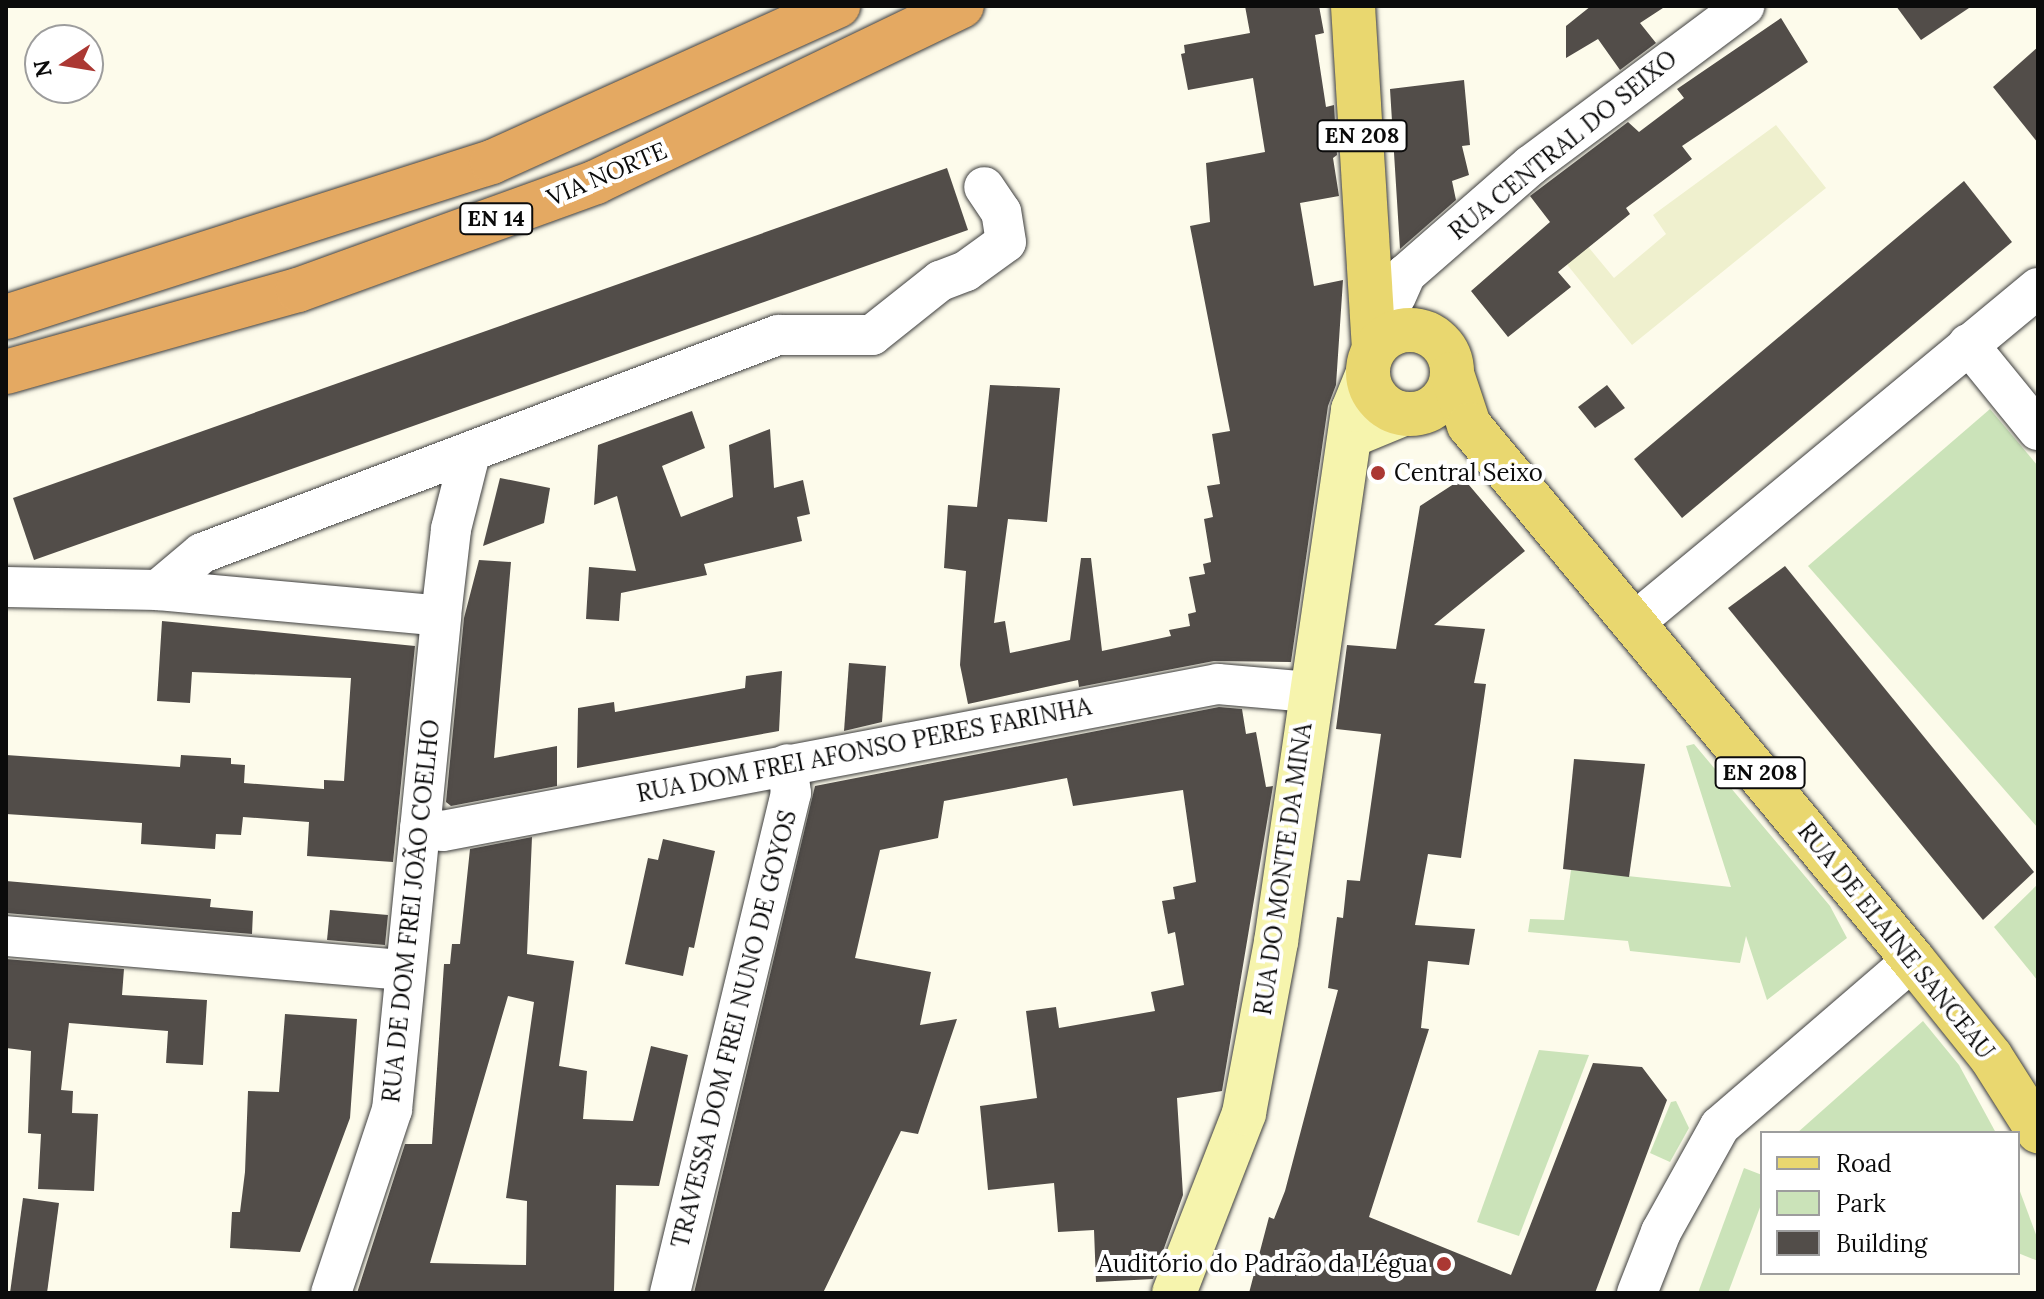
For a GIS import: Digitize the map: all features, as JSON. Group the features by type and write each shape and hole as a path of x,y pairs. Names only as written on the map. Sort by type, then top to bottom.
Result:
{"highway":[{"name":"EN 14","path":"6,317 492,162 838,6"},
{"name":"VIA NORTE","path":"6,372 298,290 596,182 962,6"}],"main road":[{"name":"EN 208","path":"1353,6 1384,323 1437,341 1452,374"},
{"path":"1384,323 1378,401 1410,414 1443,415 1469,425"},
{"name":"RUA DO MONTE DA MINA","path":"1174,1293 1244,1113 1276,942 1310,692 1355,402 1384,323"},
{"path":"1352,435 1442,399 1452,374"},
{"name":"RUA DE ELAINE SANCEAU","path":"1452,374 1469,425 1636,621 2033,1107"}],"street":[{"name":"RUA CENTRAL DO SEIXO","path":"1384,323 1406,274 1531,165 1744,6"},
{"path":"158,590 202,553 778,335 872,335 940,281 966,271 1006,242 1001,212 984,187"},
{"path":"1636,621 2038,288"},
{"path":"1968,344 2038,430"},
{"name":"RUA DE DOM FREI JOÃO COELHO","path":"331,1293 392,1110 451,529 470,454"},
{"path":"6,587 158,590 441,616"},
{"name":"RUA DOM FREI AFONSO PERES FARINHA","path":"420,828 443,831 1218,684 1310,692"},
{"name":"TRAVESSA DOM FREI NUNO DE GOYOS","path":"670,1293 791,793 787,764"},
{"path":"6,936 405,970"},
{"path":"1637,1293 1661,1232 1720,1126 1913,960"}],"green space":[{"path":"1776,125 1826,188 1632,345 1548,241 1566,220 1614,278 1666,234 1653,215"},
{"path":"1990,409 2038,466 2038,828 1808,566"},
{"path":"1694,744 1830,906 1847,938 1767,1000 1746,936 1740,963 1630,951 1628,941 1528,932 1530,919 1564,920 1571,870 1731,887 1686,746"},
{"path":"2038,884 2038,981 1994,927"},
{"path":"1923,1021 1959,1065 1995,1131 1799,1131"},
{"path":"1539,1050 1589,1055 1519,1236 1477,1222"},
{"path":"1676,1101 1689,1128 1670,1162 1650,1153 1671,1102"},
{"path":"1744,1168 1760,1174 1760,1207 1728,1293 1698,1293"},
{"path":"2020,1191 2038,1240 2038,1261 2020,1254"}],"building":[{"path":"1245,6 1319,6 1324,33 1315,35 1326,107 1334,105 1337,155 1333,158 1339,196 1300,203 1314,286 1343,280 1336,385 1328,406 1291,662 1214,661 1079,687 1078,680 968,704 960,665 966,571 944,568 948,505 977,507 990,385 1060,388 1047,522 1008,519 994,623 1005,621 1010,653 1070,640 1081,558 1091,558 1102,651 1171,636 1169,630 1190,626 1188,614 1196,612 1189,577 1205,574 1203,564 1211,562 1204,519 1213,517 1207,486 1220,484 1212,434 1230,431 1190,226 1210,222 1206,163 1265,152 1253,78 1188,90 1181,54 1185,53 1184,45 1250,33"},
{"path":"1591,6 1666,6 1640,23 1656,43 1620,70 1598,39 1566,58 1566,26"},
{"path":"1896,6 1972,6 1921,40"},
{"path":"1781,18 1808,62 1682,146 1692,159 1626,208 1630,214 1558,272 1571,287 1508,337 1471,291 1550,222 1530,196 1628,122 1639,132 1684,98 1677,89"},
{"path":"2038,47 2038,143 1993,87"},
{"path":"1464,80 1470,145 1462,146 1469,175 1452,181 1456,200 1400,249 1390,89"},
{"path":"947,168 968,230 34,560 13,498"},
{"path":"1964,181 2012,242 1682,518 1634,459"},
{"path":"1607,385 1625,408 1595,428 1578,407"},
{"path":"692,411 705,448 662,466 681,517 733,497 729,445 770,429 774,488 803,480 810,514 797,517 802,541 704,564 707,575 621,593 619,621 586,619 589,567 636,571 617,496 594,505 598,445"},
{"path":"500,478 550,488 544,523 483,546"},
{"path":"1463,478 1525,551 1434,625 1485,629 1474,683 1486,684 1461,858 1428,854 1415,925 1475,929 1469,965 1428,961 1421,1028 1429,1029 1369,1217 1511,1275 1593,1063 1642,1067 1667,1100 1595,1293 1249,1293 1269,1217 1274,1219 1285,1191 1338,990 1328,988 1337,917 1343,918 1347,880 1360,881 1381,734 1336,729 1347,645 1396,649 1420,506"},
{"path":"479,560 511,562 494,758 557,746 557,786 451,806 446,802 464,618"},
{"path":"1785,566 2034,872 1983,920 1728,608"},
{"path":"162,621 415,646 393,862 307,856 309,822 243,817 241,835 216,834 215,849 141,844 142,823 6,814 6,755 180,767 181,755 231,758 231,764 245,765 244,783 324,789 324,780 344,781 351,678 192,672 190,703 157,701"},
{"path":"849,663 886,666 882,722 844,731"},
{"path":"782,671 779,731 577,768 578,708 614,702 615,712 745,688 746,676"},
{"path":"1219,707 1242,709 1246,734 1256,732 1266,787 1273,786 1222,1091 1177,1098 1183,1195 1153,1279 1096,1282 1094,1230 1058,1232 1054,1183 988,1190 980,1106 1037,1098 1026,1011 1056,1007 1059,1028 1155,1011 1151,992 1184,985 1175,932 1168,934 1162,901 1175,899 1173,887 1196,882 1183,790 1073,806 1067,778 944,801 938,838 880,850 855,958 931,972 920,1025 957,1019 918,1134 901,1131 823,1293 694,1293 815,786"},
{"path":"1574,759 1645,764 1629,877 1563,869"},
{"path":"532,837 527,954 574,961 559,1066 587,1071 583,1119 633,1121 651,1046 688,1055 659,1186 616,1185 614,1293 357,1293 405,1144 432,1144 444,964 450,964 452,944 460,944 470,849","holes":["508,996 534,1002 506,1198 527,1201 526,1265 430,1263"]},
{"path":"663,839 715,851 694,948 689,947 683,976 625,964 648,858 658,860"},
{"path":"6,881 211,899 210,907 253,911 252,934 6,913"},
{"path":"330,910 388,915 385,945 327,940"},
{"path":"6,959 124,969 122,995 207,1000 203,1065 166,1063 168,1031 69,1023 61,1090 73,1091 72,1113 98,1114 94,1191 38,1189 41,1134 28,1133 31,1051 6,1048"},
{"path":"285,1014 357,1019 350,1118 300,1252 230,1248 232,1212 240,1212 245,1172 248,1091 279,1092"},
{"path":"23,1198 59,1203 47,1293 10,1293"}],"place":[{"name":"Central Seixo","path":"1378,473"},
{"name":"Auditório do Padrão da Légua","path":"1444,1264"}]}
